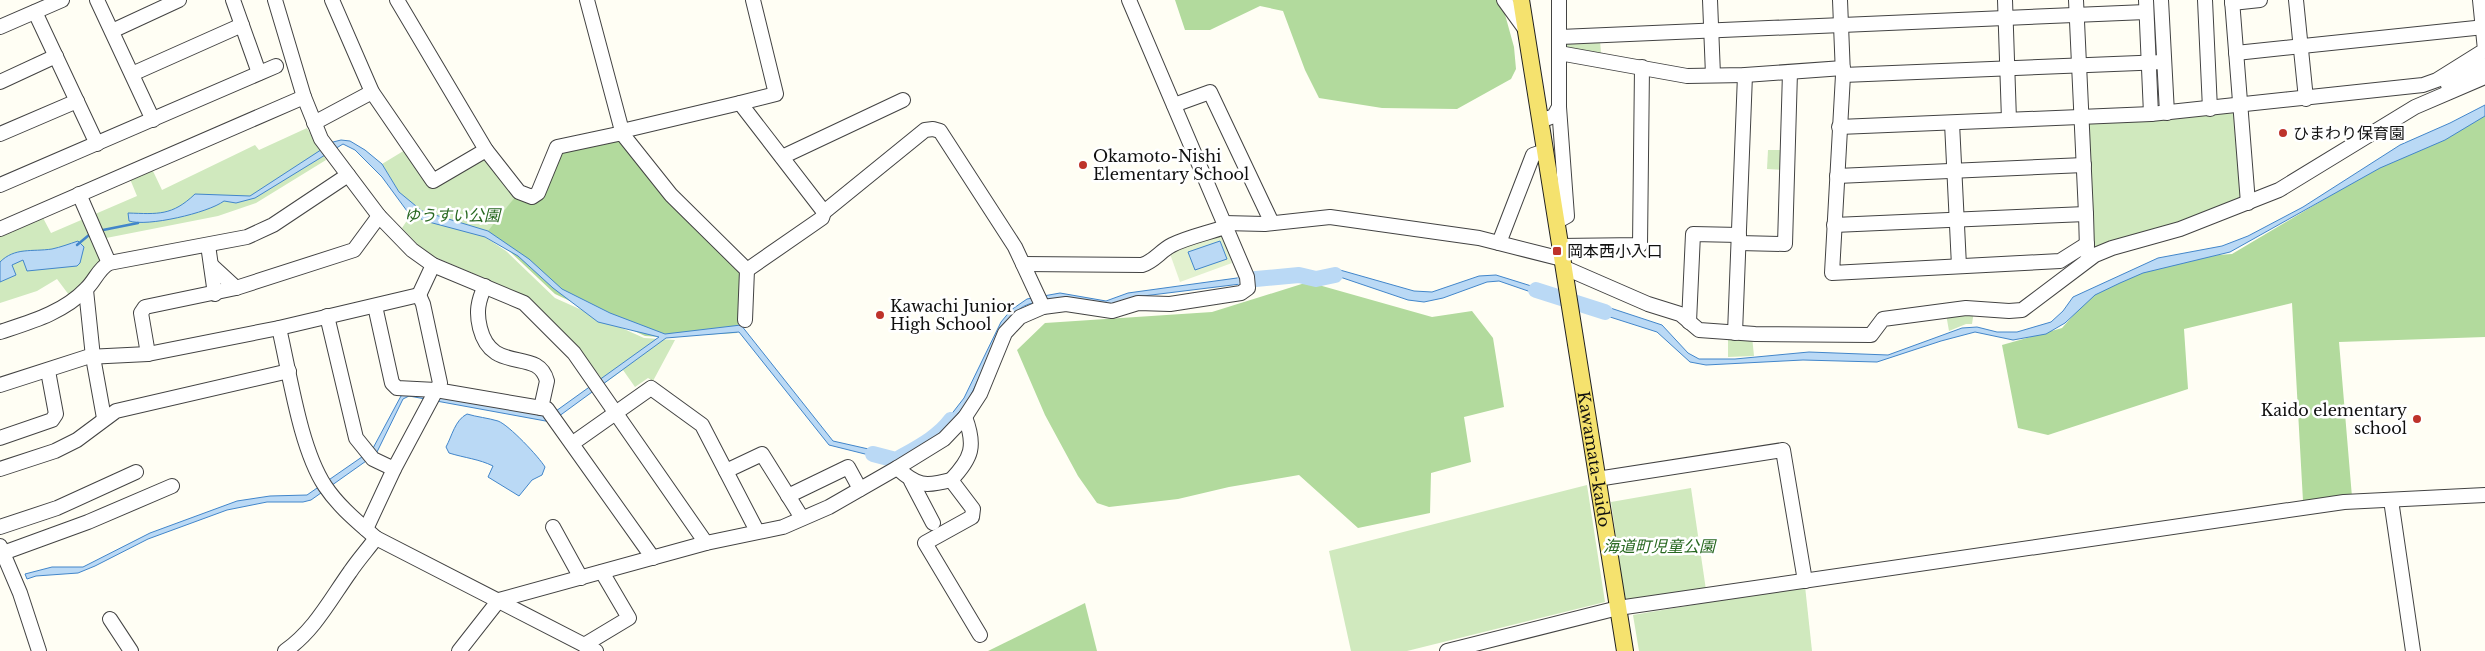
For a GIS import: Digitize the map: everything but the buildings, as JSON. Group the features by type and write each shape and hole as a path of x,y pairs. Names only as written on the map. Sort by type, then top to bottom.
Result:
{"main road":[{"name":"Kawamata-kaido","path":"1520,0 1625,651"}],"street":[{"path":"0,27 62,0"},
{"path":"97,0 152,120"},
{"path":"112,31 179,0"},
{"path":"233,0 259,73"},
{"path":"275,0 304,97 314,123 329,149 380,216 412,250 433,265 524,303 574,353 617,412 706,543"},
{"path":"332,0 372,92 433,181 486,150"},
{"path":"397,0 486,150 519,192 532,197 538,193 557,147 618,134 622,131 776,94 753,0"},
{"path":"587,0 624,136 671,195 747,270 745,320"},
{"path":"458,651 499,600 706,543 782,527 829,507 897,468 944,439 965,417 980,394 1005,333 1040,302 1112,311 1138,303 1170,304 1242,293 1248,288 1248,280 1129,0"},
{"path":"1504,0 1525,29"},
{"path":"1556,222 1567,216 1559,108 1560,0"},
{"path":"1710,0 1713,75"},
{"path":"1840,0 1843,72 1832,273 2060,260 2087,244"},
{"path":"2005,0 2009,120"},
{"path":"2064,280 2064,269 2087,249 2076,0"},
{"path":"2161,0 2167,113"},
{"path":"2204,0 2210,109"},
{"path":"2248,203 2232,2 2260,0"},
{"path":"2296,0 2306,99"},
{"path":"1839,127 2167,113 2422,85 2437,80 2485,51 2480,0"},
{"path":"1560,37 2077,15 2146,6 2151,114"},
{"path":"35,12 97,144"},
{"path":"132,74 242,25"},
{"path":"2236,53 2484,27"},
{"path":"1559,53 1642,67 1671,74 1713,75 2164,62"},
{"path":"0,82 56,56"},
{"path":"2415,107 2433,92 2485,65"},
{"path":"0,185 276,66"},
{"path":"1562,257 1640,245 1642,67"},
{"path":"1689,322 1693,234 1785,244 1790,72"},
{"path":"1735,333 1745,75"},
{"path":"1023,264 1142,266 1154,260 1159,253 1171,245 1225,225 1272,223 1330,217 1479,238 1562,257 1648,304 1680,314 1699,330 1735,333 1871,335 1878,323 1884,319 1966,308 2022,310 2095,255 2180,229 2279,190 2415,107 2485,77"},
{"path":"314,123 372,92"},
{"path":"1174,105 1210,92 1272,223"},
{"path":"0,229 304,97"},
{"path":"782,157 903,100"},
{"path":"0,134 77,101"},
{"path":"740,103 824,212"},
{"path":"1540,120 1554,116 1559,108"},
{"path":"1952,123 1959,266"},
{"path":"747,270 822,218 824,212 925,130 933,129 940,131 1015,247 1040,302"},
{"path":"1500,243 1533,155 1545,152"},
{"path":"1837,176 2084,165"},
{"path":"0,332 55,312 86,290 103,266 247,237 273,225 348,175"},
{"path":"79,194 109,264"},
{"path":"1834,225 2086,214"},
{"path":"148,354 141,313 145,307 215,294 354,250 380,216"},
{"path":"208,245 215,294"},
{"path":"211,265 236,288"},
{"path":"291,649 330,604 350,572 371,534 394,469 440,383 423,304 419,295 433,265"},
{"path":"485,286 478,303 477,316 482,336 488,348 498,355 532,363 540,368 547,381 550,413 653,558"},
{"path":"86,290 104,418"},
{"path":"0,385 94,357 148,354 279,328 419,295"},
{"path":"375,306 392,383 397,388 550,413"},
{"path":"327,316 356,438 369,456 394,469"},
{"path":"279,328 308,454 325,487 346,512 371,534 590,648 629,618 602,572"},
{"path":"0,438 52,420 56,414 48,370"},
{"path":"0,469 56,451 77,440 104,418 116,411 289,371"},
{"path":"573,443 651,388 702,425 757,531"},
{"path":"911,481 930,484 951,480 967,463 972,436 965,417"},
{"path":"1597,479 1783,450 1805,581"},
{"path":"726,471 762,454 802,518"},
{"path":"788,496 848,467 860,489"},
{"path":"897,468 911,481 933,523"},
{"path":"0,527 57,508 136,472"},
{"path":"951,480 973,509 972,517 925,543 980,635"},
{"path":"39,651 20,593 2,549 88,522 172,486"},
{"path":"1446,651 1618,608 2344,502 2485,495"},
{"path":"2391,500 2413,651"},
{"path":"553,527 581,578"},
{"path":"110,619 131,651"}],"green space":[{"path":"1175,0 1501,0 1514,47 1516,69 1511,79 1457,109 1382,108 1319,98 1305,70 1283,11 1260,6 1210,30 1185,30"},
{"path":"1600,39 1601,54 1564,47 1565,43"},
{"path":"2235,113 2242,199 2179,224 2093,250 2088,124"},
{"path":"2485,114 2485,337 2339,342 2352,497 2303,501 2292,303 2184,329 2188,389 2048,435 2018,428 2002,345 2062,328 2098,287 2179,258 2232,254 2377,168"},
{"path":"307,128 326,160 256,203 218,216 96,240 104,261 69,295 57,279 37,291 0,303 0,235 42,216 51,233 137,196 130,179 152,169 162,190 255,145 259,150"},
{"path":"619,134 747,270 737,333 662,337 645,336 555,294 488,231 519,192 532,197 557,147"},
{"name":"ゆうすい公園","path":"410,147 433,181 486,150 519,192 485,237 506,251 555,298 644,338 675,340 653,381 648,378 635,387 623,370 605,383 578,347 530,298 435,257 417,244 402,228 412,213 382,164"},
{"path":"1768,150 1784,150 1784,170 1767,169"},
{"path":"1222,233 1232,263 1180,282 1169,251"},
{"path":"1308,282 1432,317 1472,311 1493,338 1504,407 1464,417 1471,462 1431,473 1430,513 1358,528 1299,475 1229,487 1178,499 1109,507 1097,503 1078,476 1045,415 1017,350 1045,323 1212,312"},
{"path":"1974,311 1972,324 1966,324 1949,331 1946,314"},
{"path":"1728,336 1752,336 1754,356 1728,357"},
{"path":"1587,485 1605,602 1407,651 1351,651 1329,551"},
{"name":"海道町児童公園","path":"1691,488 1706,590 1625,601 1611,502"},
{"path":"1805,586 1812,651 1639,651 1633,615"},
{"path":"1085,603 1097,651 988,651"}],"water":[{"path":"2485,105 2485,116 2445,140 2380,168 2230,252 2143,273 2095,295 2065,323 2046,334 2013,340 1975,332 1877,362 1803,360 1706,365 1690,362 1657,332 1585,309 1583,299 1662,325 1688,353 1699,359 1735,359 1809,352 1888,355 1962,328 1977,327 1997,332 2017,332 2051,322 2063,311 2073,297 2158,258 2222,246 2248,236 2303,207 2400,145"},
{"path":"341,140 350,141 382,164 399,192 422,211 488,231 529,259 562,289 610,313 665,334 741,325 833,441 895,455 940,429 964,398 1001,322 1011,310 1027,299 1060,293 1106,301 1128,293 1266,274 1265,281 1135,297 1103,306 1055,301 1029,304 1018,310 1000,333 971,394 958,414 932,437 893,461 829,445 739,332 666,338 551,422 409,396 403,399 376,454 311,500 303,502 267,502 227,510 148,539 78,573 36,576 27,579 25,574 52,567 83,567 150,533 237,501 270,496 307,495 372,450 401,396 408,391 549,416 659,337 598,322 553,288 518,256 485,237 425,221 407,211 382,177 355,150 343,144 255,198 236,203 224,201 205,210 177,218 149,222 129,221 128,213 148,214 172,210 195,194 250,196 333,142"},
{"path":"78,241 84,247 80,263 77,266 27,271 23,260 12,265 16,275 0,282 0,262 6,257 18,252 52,249"},
{"path":"1220,241 1227,259 1195,270 1188,252"},
{"path":"1340,270 1414,291 1432,292 1479,276 1496,275 1557,294 1557,301 1499,281 1487,282 1443,298 1424,302 1408,300 1340,277 1314,281 1313,273"},
{"path":"467,414 498,421 509,428 537,456 545,467 542,475 532,480 519,496 488,477 493,466 449,453 446,447 454,429"}],"waterway":[{"path":"103,230 138,223"},
{"path":"77,245 89,235"},
{"path":"1245,280 1299,275 1316,279 1335,275"},
{"path":"1536,290 1605,312"},
{"path":"873,454 896,460 933,438 951,420"}],"place":[{"name":"ひまわり保育園","path":"2283,133"},
{"name":"Okamoto-Nishi Elementary School","path":"1083,165"},
{"name":"岡本西小入口","path":"1557,251"},
{"name":"Kawachi Junior High School","path":"880,315"},
{"name":"Kaido elementary school","path":"2417,419"}]}
